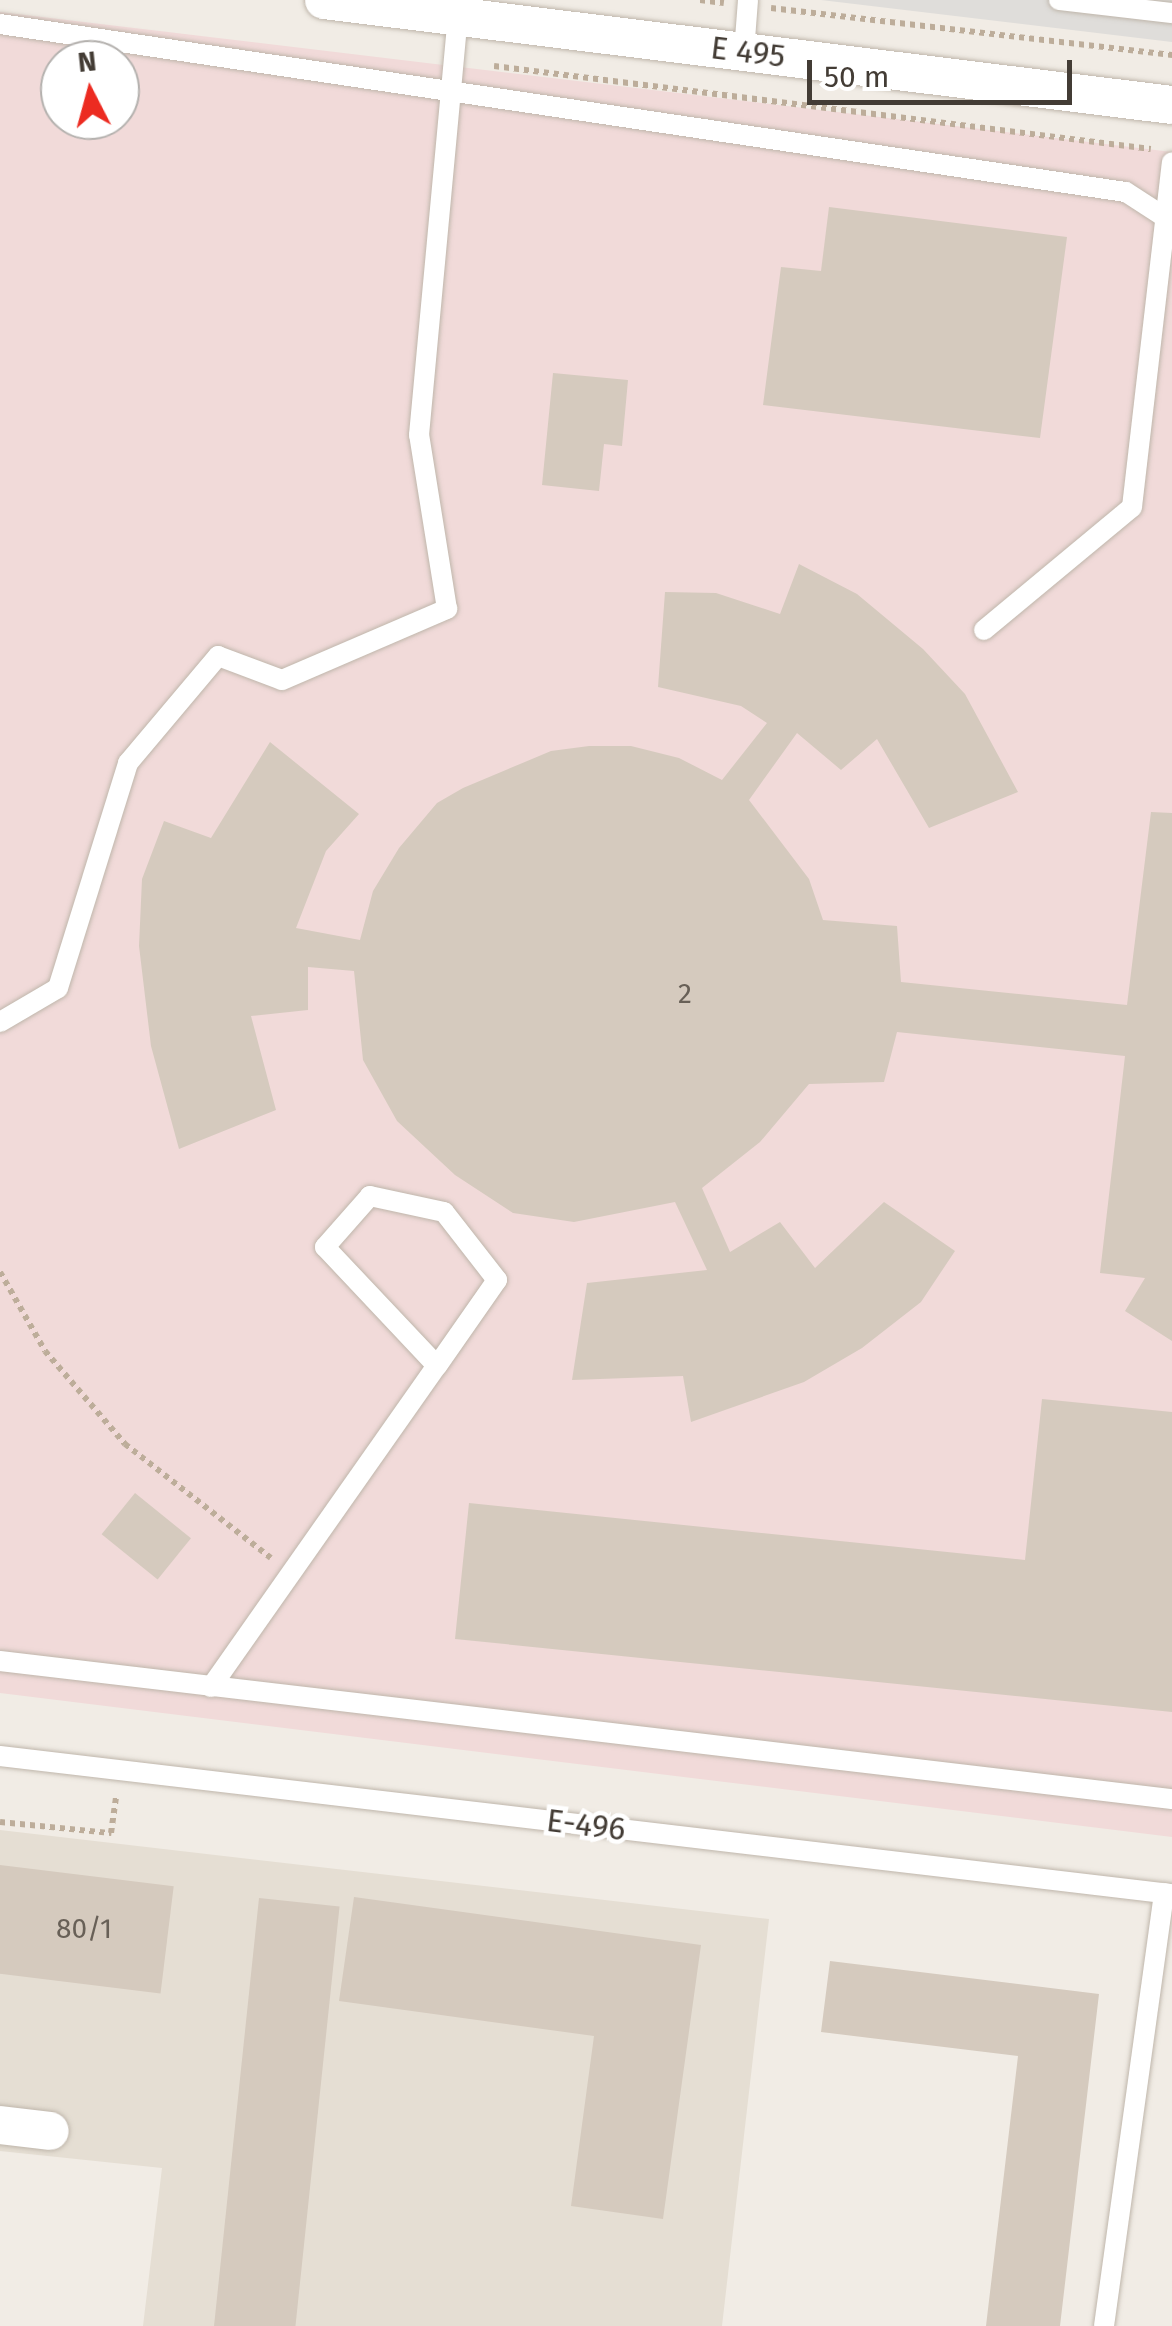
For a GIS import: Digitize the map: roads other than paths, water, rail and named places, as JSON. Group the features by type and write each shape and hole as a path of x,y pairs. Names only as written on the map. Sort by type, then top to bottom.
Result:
{"street":[{"name":"E 495","path":"324,0 458,16 530,12 744,52 1172,105"},
{"path":"0,2125 50,2131"}],"lane":[{"path":"1059,0 1172,13"},
{"path":"744,52 748,3"},
{"path":"0,1022 58,988 128,763 218,656 282,680 447,609 419,435 458,16"},
{"path":"0,24 449,86 1126,192 1168,219"},
{"path":"984,630 1132,507 1172,162"},
{"path":"211,1687 294,1568 437,1366 497,1280 444,1212 370,1196 325,1247 437,1366"},
{"path":"0,1662 1172,1798"},
{"name":"E-496","path":"0,1756 1168,1894"},
{"path":"1104,2326 1168,1894"}]}
